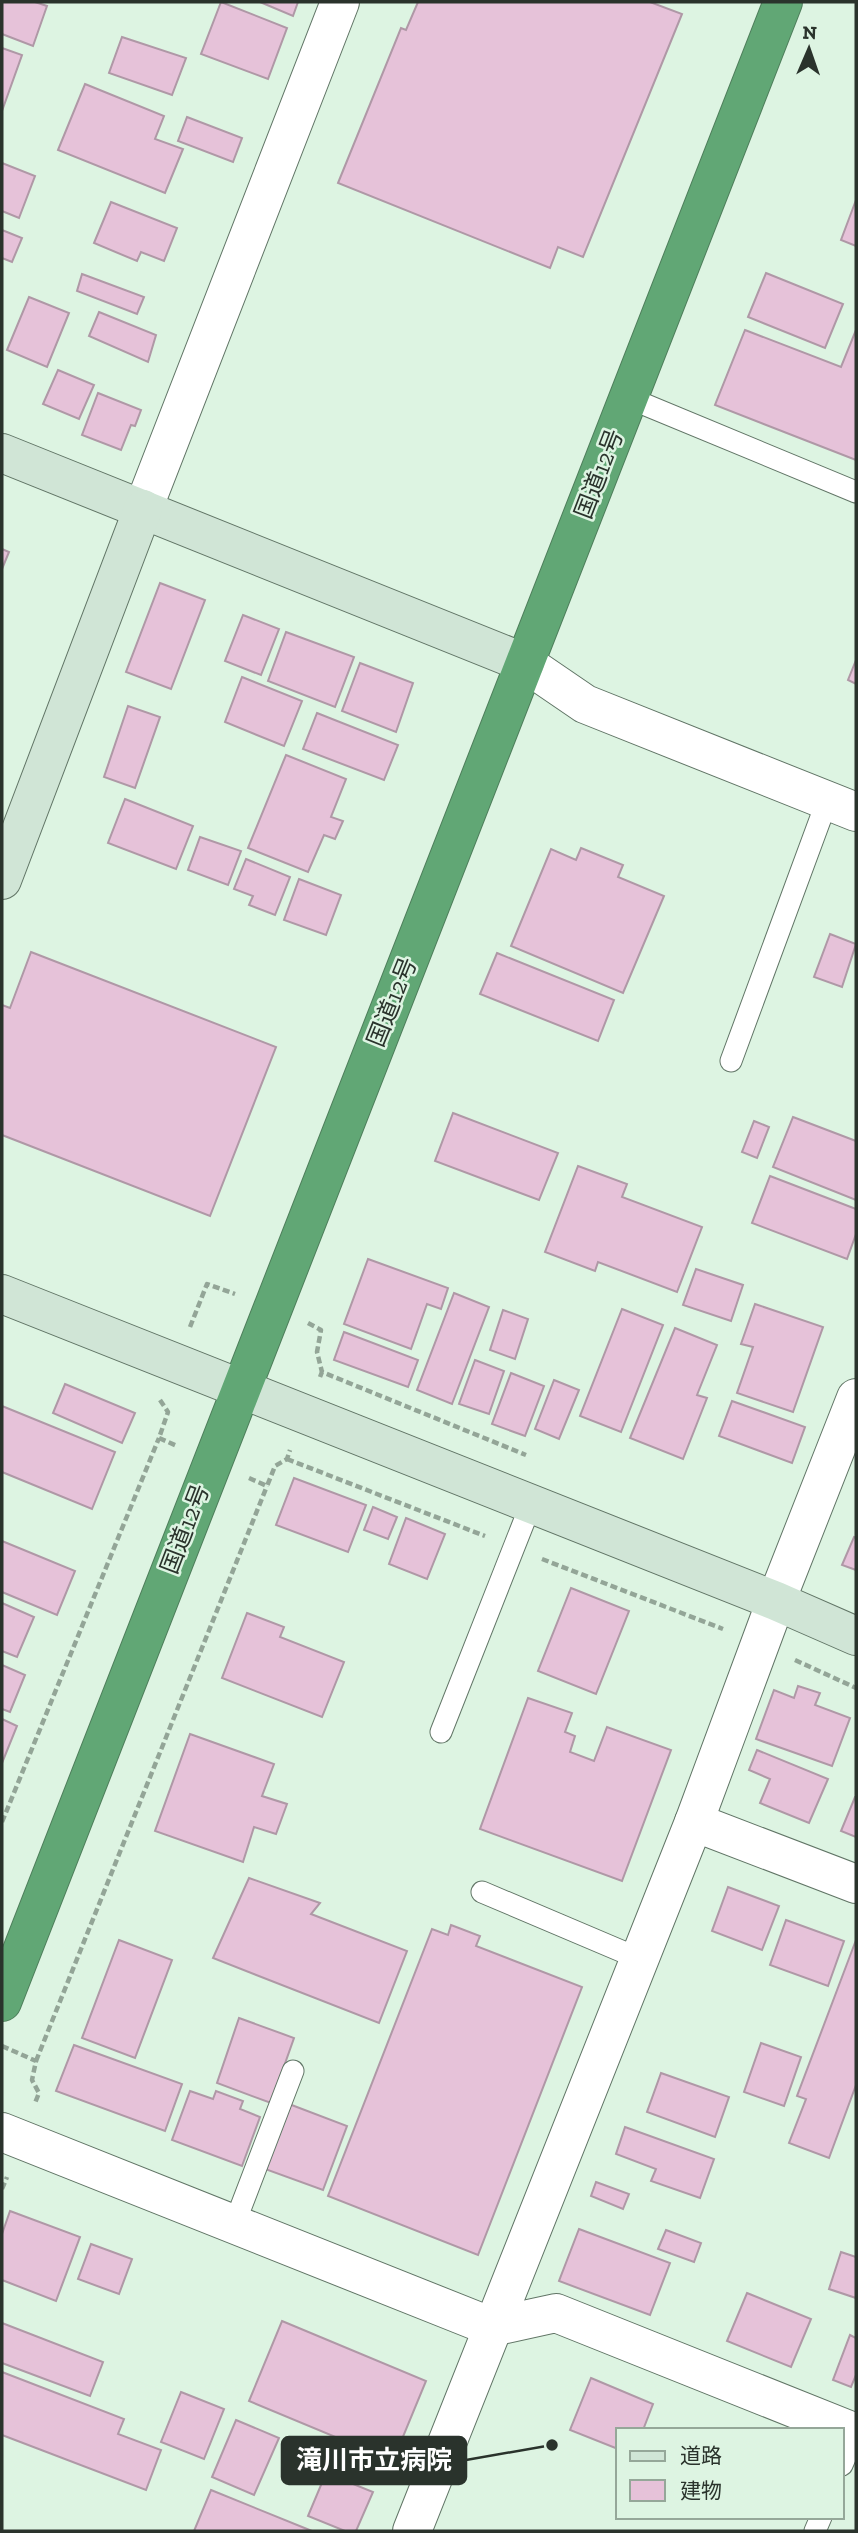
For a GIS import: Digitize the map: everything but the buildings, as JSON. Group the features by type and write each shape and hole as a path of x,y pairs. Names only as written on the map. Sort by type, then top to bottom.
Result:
{"highway":[{"name":"国道12号","path":"2,2002 783,2"}],"street":[{"path":"2,880 340,2"},
{"path":"2,453 525,663 585,704 842,806"},
{"path":"2,1294 775,1601 856,1636"},
{"path":"412,2531 694,1822 775,1601 856,1398"},
{"path":"694,1822 856,1884"},
{"path":"2,2132 492,2327 556,2313 856,2432"}],"lane":[{"path":"629,398 856,492"},
{"path":"731,1061 842,806"},
{"path":"441,1732 531,1504"},
{"path":"482,1892 640,1959"},
{"path":"234,2225 293,2071"},
{"path":"844,2460 856,2432"}],"path":[{"path":"2,1822 159,1438"},
{"path":"287,1459 760,1644 856,1688"},
{"path":"36,2061 267,1486"}],"place":[{"name":"滝川市立病院","path":"552,2445"}]}
